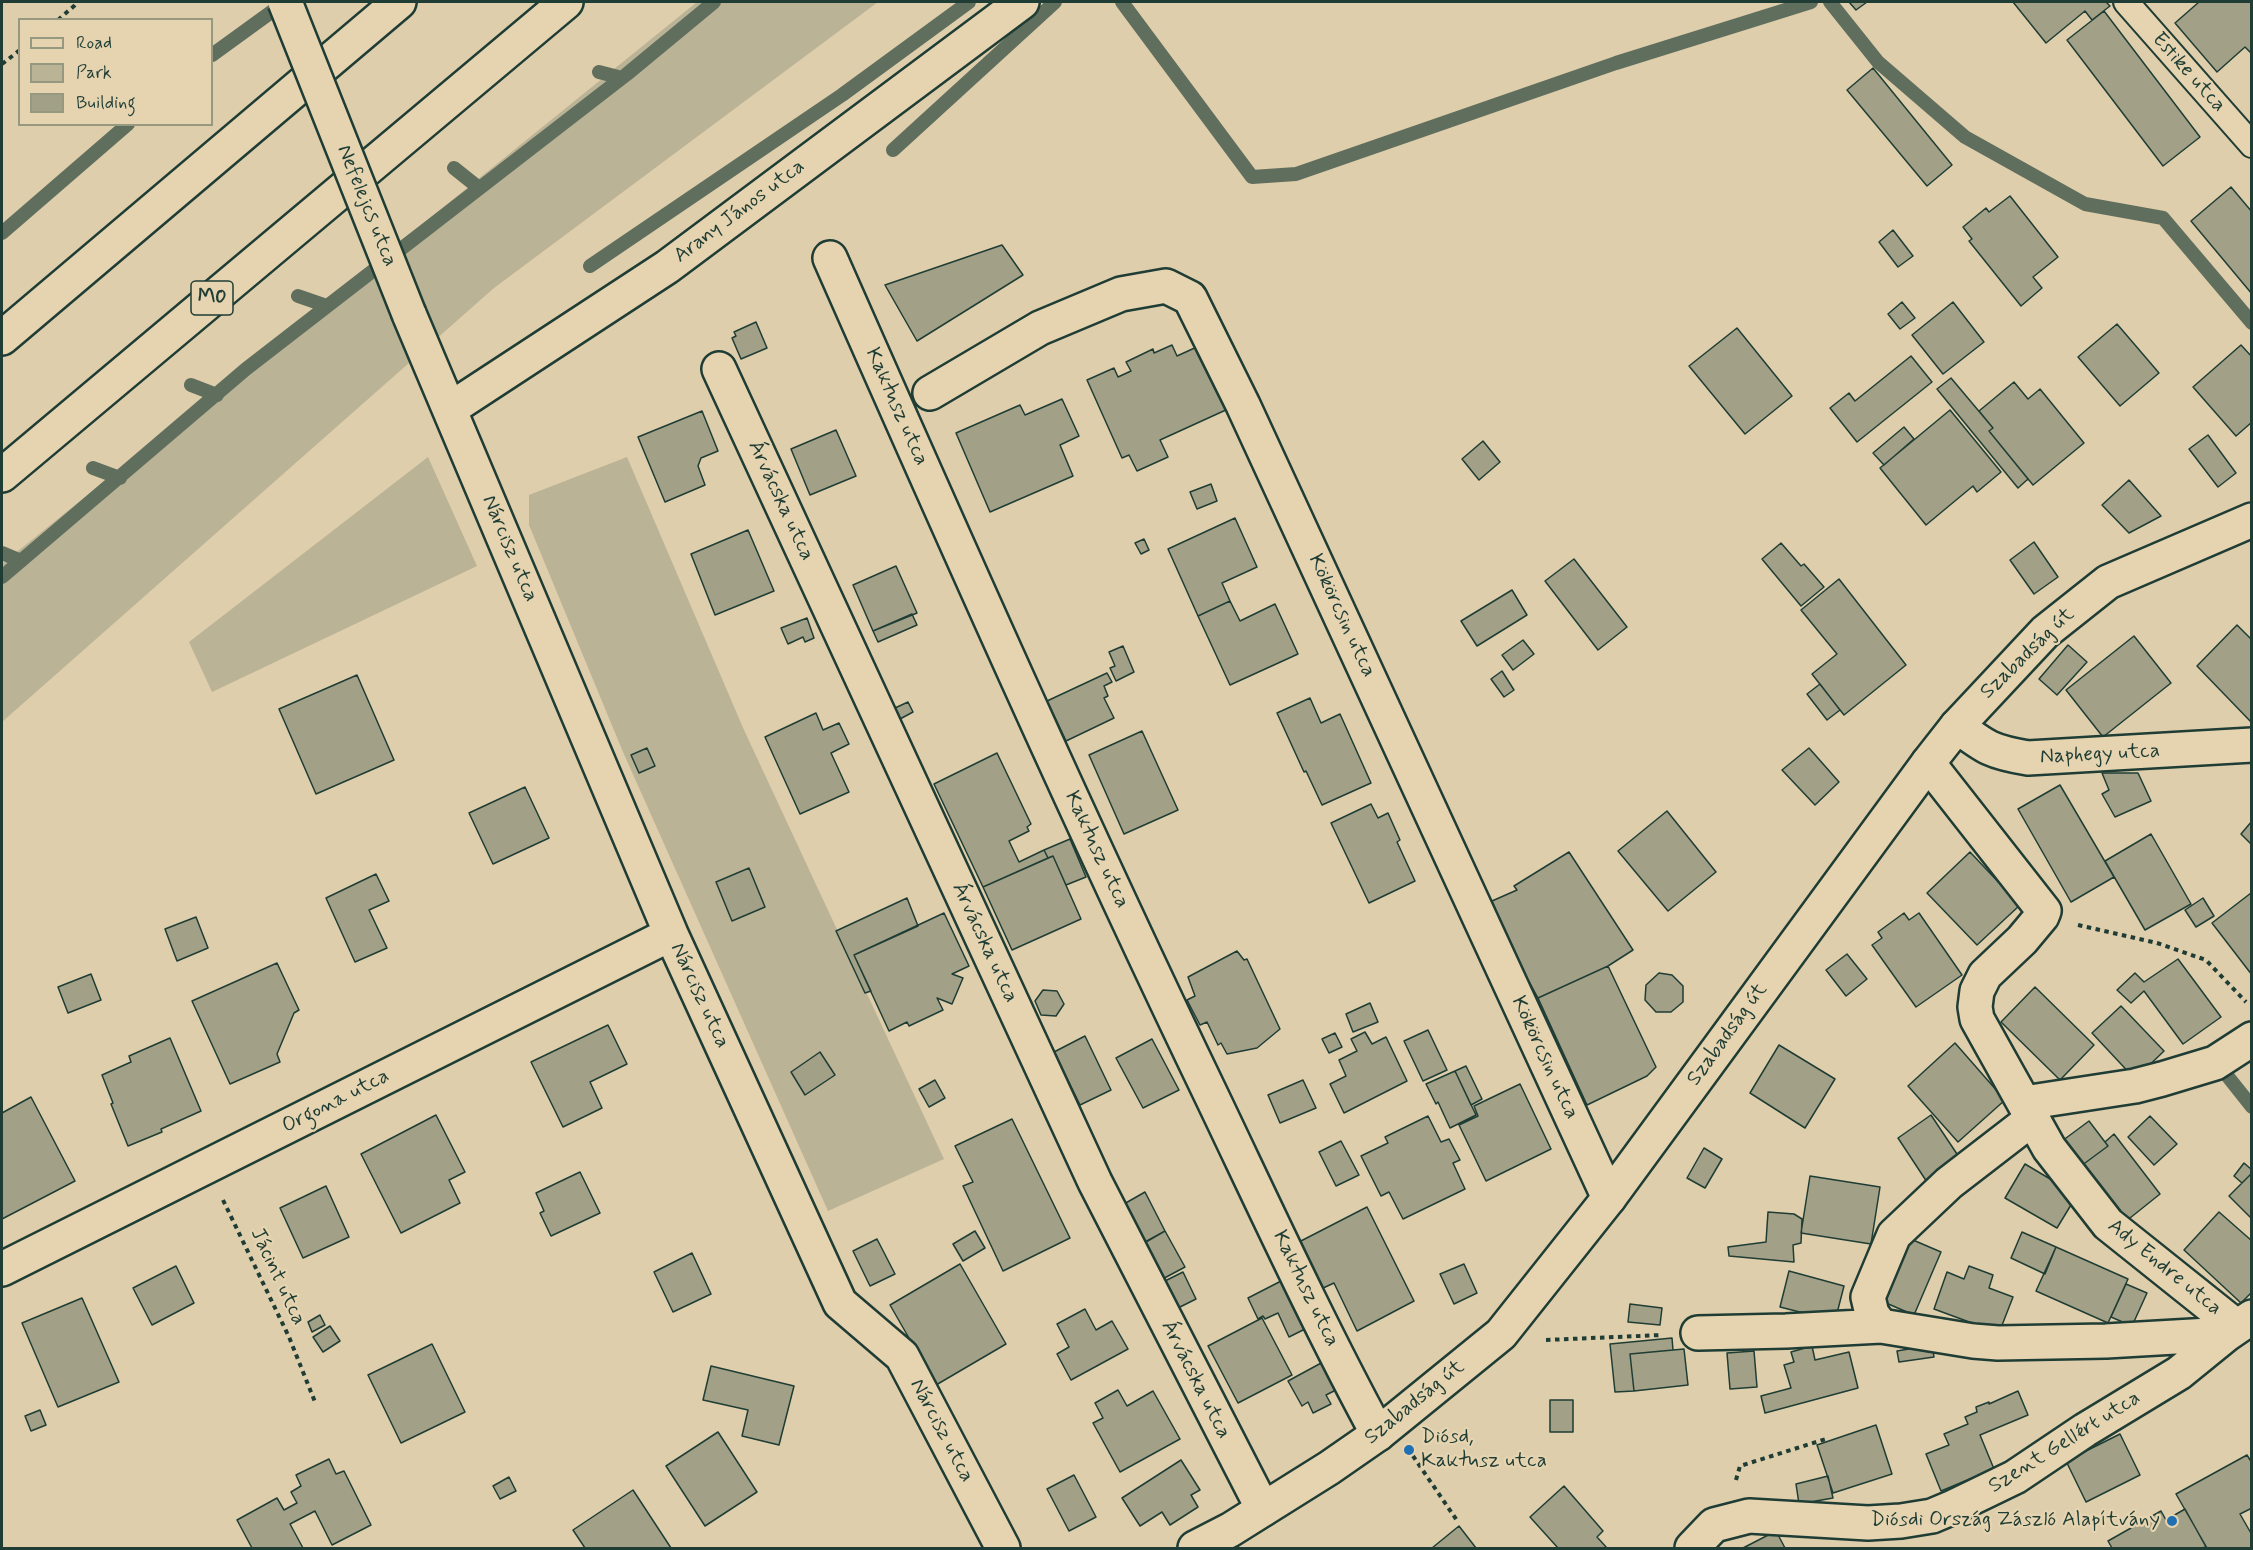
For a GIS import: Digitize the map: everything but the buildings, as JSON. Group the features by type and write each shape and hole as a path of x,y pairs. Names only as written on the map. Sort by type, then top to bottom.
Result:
{"main road":[{"name":"Nefelejcs utca","path":"285,2 409,314 450,409"},
{"path":"2,338 399,2"},
{"name":"M0","path":"2,475 566,2"},
{"name":"Arany János utca","path":"450,409 667,267 1022,2"},
{"name":"Kaktusz utca","path":"830,258 1062,777 1171,1011 1291,1261 1378,1434"},
{"name":"Kökörcsin utca","path":"930,393 1040,328 1121,294 1166,286 1190,298 1244,405 1609,1198"},
{"name":"Árvácska utca","path":"719,369 1095,1182 1263,1509"},
{"name":"Nárcisz utca","path":"450,409 671,934 840,1303 902,1356 1003,1548"},
{"name":"Szabadság út","path":"1195,1548 1236,1539 1263,1509 1378,1434 1501,1334 1609,1198 1928,763 1957,726 2045,632 2108,582 2252,520"},
{"name":"Naphegy utca","path":"1957,726 1984,747 1999,753 2028,758 2252,745"},
{"path":"1928,763 2041,905 2044,911 2042,916"},
{"name":"Ady Endre utca","path":"2042,916 2022,940 1985,975 1977,991 1977,1019 2049,1148 2108,1224 2238,1326"},
{"name":"Orgona utca","path":"2,1269 671,934"},
{"path":"1881,1326 1872,1314 1868,1297 1894,1235 2028,1111 2135,1086 2216,1063 2251,1023"},
{"path":"1698,1333 1881,1326 1998,1343 2106,1341 2238,1326"},
{"name":"Szent Gellért utca","path":"1692,1548 1713,1526 1749,1516 1868,1523 1932,1516 1983,1494 2014,1477 2085,1430 2179,1373 2238,1326"}],"lane":[{"name":"Estike utca","path":"2126,2 2252,145"}],"path":[{"path":"60,18 77,2"},
{"path":"2,64 18,52"},
{"path":"2042,916 2157,943 2206,960 2251,1023"},
{"name":"Jácint utca","path":"207,1167 289,1337 315,1402"},
{"path":"1501,1334 1532,1341 1698,1333"},
{"path":"1734,1488 1740,1466 1829,1438"},
{"path":"1409,1450 1458,1522"}],"green space":[{"path":"697,2 878,2 494,288 2,722 2,564"},
{"path":"428,457 477,566 212,692 189,642"},
{"path":"627,457 744,730 944,1159 828,1211 623,752 529,525 529,495"}],"waterway":[{"path":"213,54 285,2"},
{"path":"2,577 246,369 627,74 714,2"},
{"path":"590,266 842,95 969,2"},
{"path":"893,150 1055,2"},
{"path":"1122,2 1252,177 1296,174 1616,63 1811,2"},
{"path":"1830,2 1878,62 1965,137 2085,204 2163,218 2252,323"},
{"path":"599,72 622,78"},
{"path":"2,233 126,126"},
{"path":"454,168 479,188"},
{"path":"298,296 327,306"},
{"path":"191,385 217,395"},
{"path":"93,468 120,478"},
{"path":"2,553 21,561"},
{"path":"2225,1073 2252,1107"}],"place":[{"name":"Diósd, Kaktusz utca","path":"1409,1450"},
{"name":"Diósdi Ország Zászló Alapítvány","path":"2172,1521"}]}
